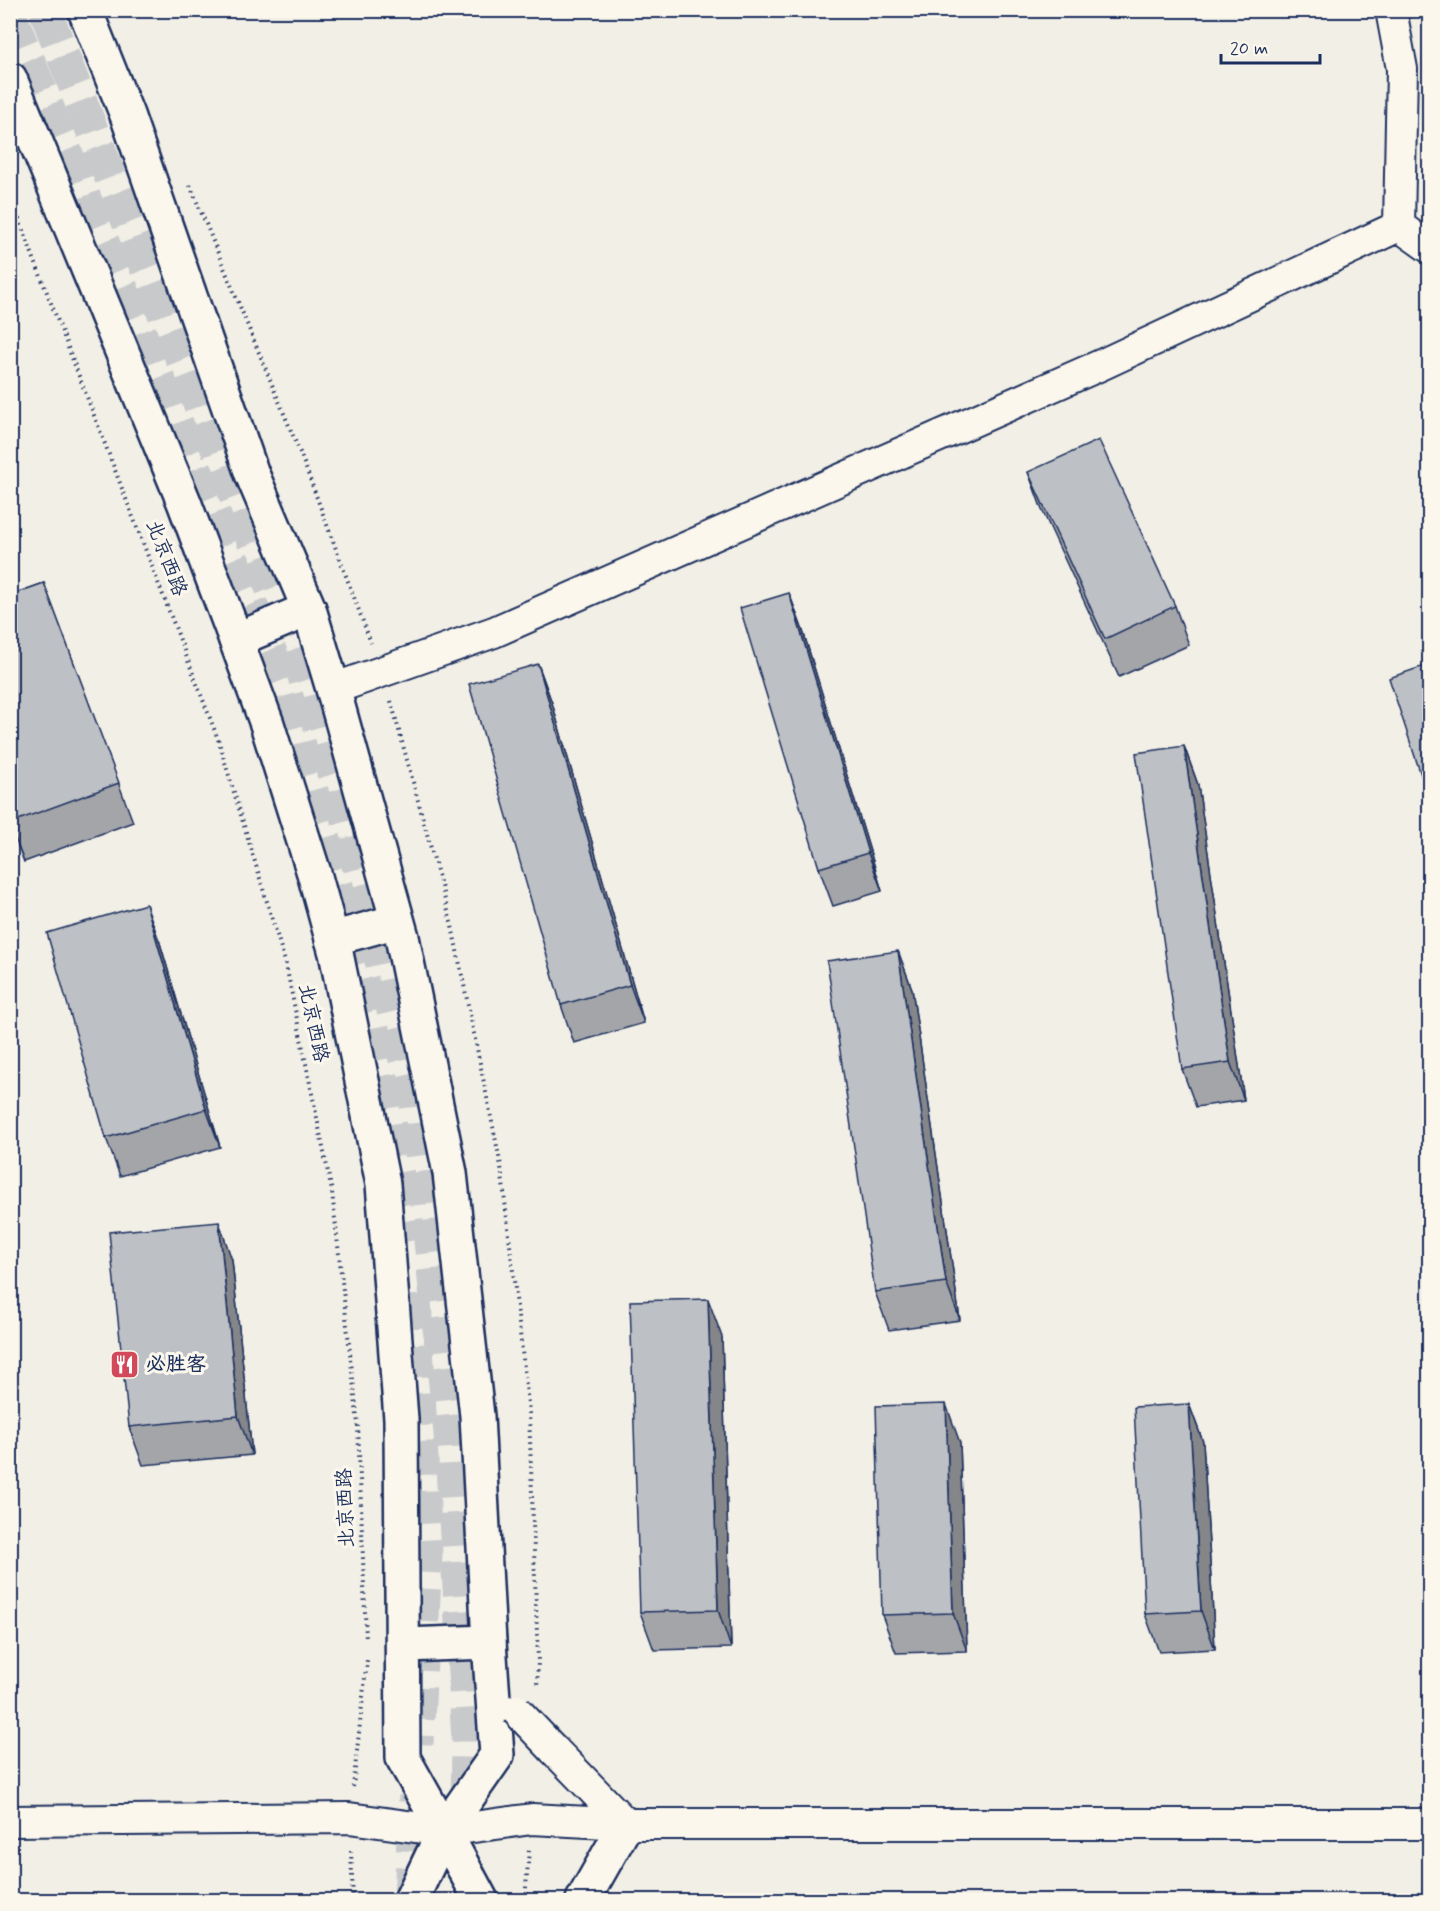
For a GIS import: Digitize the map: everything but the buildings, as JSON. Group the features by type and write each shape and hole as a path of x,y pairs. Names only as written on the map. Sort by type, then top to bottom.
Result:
{"main road":[{"path":"85,10 127,116 252,474 309,609 397,921 450,1173 477,1416 497,1755 444,1831 411,1900"},
{"path":"10,80 184,502 236,640 270,734 314,873 332,939 383,1184 401,1419 403,1758 481,1900"},
{"path":"236,640 309,609"},
{"path":"332,939 397,921"},
{"path":"404,1646 489,1642"},
{"path":"583,1900 626,1824"}],"street":[{"path":"1391,10 1402,69 1399,226"},
{"path":"1399,226 1430,248"},
{"path":"333,689 494,632 1103,364 1399,226"},
{"path":"492,1685 626,1824"},
{"path":"10,1821 349,1818 444,1831 532,1820 626,1824 1430,1824"}],"path":[{"name":"北京西路","path":"10,196 218,739 286,965 332,1192 358,1424 366,1647"},
{"path":"353,1900 349,1818 367,1659"}],"tunnel":[{"path":"45,10 297,653 346,816 416,1105 450,1433 468,1741 467,1812"},
{"path":"10,15 284,685 372,1019 410,1241"},
{"path":"415,1295 426,1555 417,1744"},
{"path":"410,1900 415,1796"}],"place":[{"name":"必胜客","path":"125,1364"}]}
